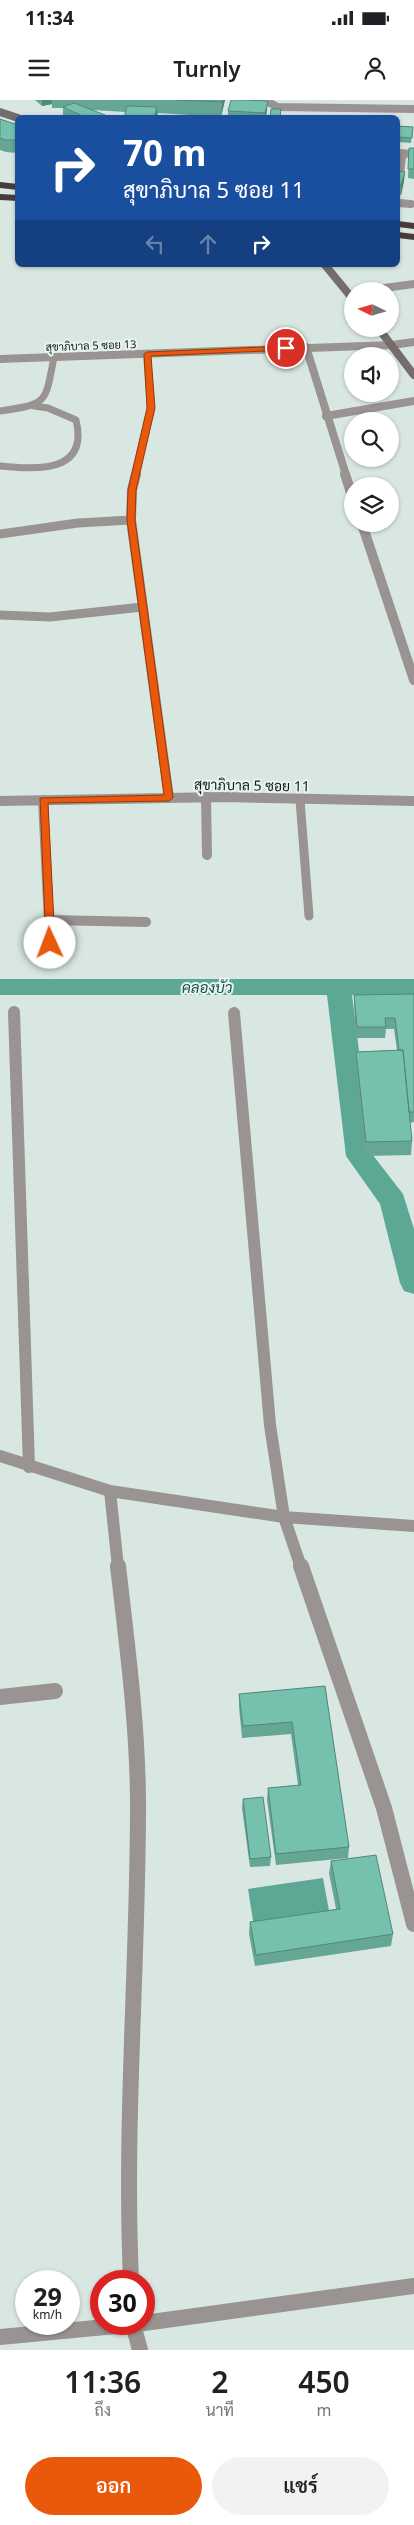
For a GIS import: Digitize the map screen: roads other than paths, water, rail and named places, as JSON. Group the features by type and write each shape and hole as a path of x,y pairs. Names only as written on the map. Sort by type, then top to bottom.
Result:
{"highway":[{"path":"0,185 15,187"},
{"path":"0,197 15,198"},
{"path":"400,224 414,226"},
{"path":"400,235 414,237"}],"street":[{"path":"265,100 277,107 357,104 414,109"},
{"path":"400,108 402,100"},
{"path":"0,112 15,117"},
{"path":"400,153 414,154"},
{"path":"400,203 411,204"},
{"path":"327,267 344,286"},
{"path":"399,286 414,284"},
{"path":"386,338 414,375"},
{"name":"สุขาภิบาล 5 ซอย 13","path":"0,359 392,345 414,342"},
{"path":"306,347 346,477"},
{"path":"147,354 151,408 132,490 131,520 169,798"},
{"path":"326,416 414,400"},
{"path":"365,532 414,680"},
{"path":"206,797 207,855"},
{"name":"สุขาภิบาล 5 ซอย 11","path":"0,801 206,797 414,801"},
{"path":"43,800 50,943"},
{"path":"49,920 146,922"},
{"path":"14,1012 29,1467"},
{"path":"234,1014 270,1425 284,1517 384,1808 414,1924"},
{"path":"0,1456 29,1467 110,1491 284,1517 414,1526"},
{"path":"110,1491 132,1694 138,1805 129,2090 128,2213 131,2270"},
{"path":"0,1697 55,1691"},
{"path":"155,2321 414,2286"},
{"path":"0,2337 90,2328"},
{"path":"137,2335 140,2350"}],"lane":[{"path":"400,153 401,170"},
{"path":"34,406 47,394 54,357"},
{"path":"0,411 34,406 48,408 76,420 82,434 78,449 66,462 46,467 20,469 0,466"},
{"path":"0,534 78,523 131,520"},
{"path":"0,615 26,617 63,615 142,607"},
{"path":"300,800 309,916"}],"waterway":[{"name":"คลองบัว","path":"0,987 414,987"},
{"path":"339,988 359,1156 393,1201 414,1283"}]}
